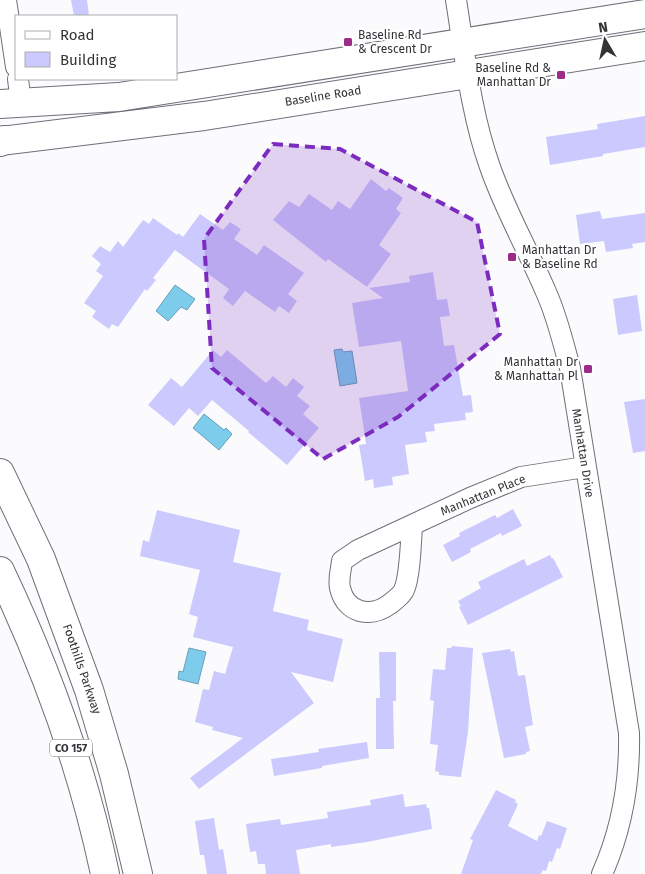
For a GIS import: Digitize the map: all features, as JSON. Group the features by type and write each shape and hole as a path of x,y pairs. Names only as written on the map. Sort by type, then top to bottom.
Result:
{"main road":[{"path":"13,95 119,97 645,14"},
{"name":"Baseline Road","path":"2,141 204,116 645,46"},
{"name":"Foothills Parkway","path":"0,474 41,559 89,690 114,774 138,874"},
{"name":"CO 157","path":"0,571 29,635 64,724 106,874"}],"street":[{"path":"6,0 15,60"},
{"name":"Manhattan Drive","path":"456,0 482,143 490,168 510,215 547,292 558,322 570,368 629,733 629,757 624,805 612,851 602,874"},
{"name":"Manhattan Place","path":"412,526 409,563 404,591 384,609 365,614 358,611 346,601 340,588 342,561 358,550 520,477 585,467"}],"highlighted area":[{"path":"273,144 340,149 477,222 500,334 398,417 323,459 212,368 204,239"}],"water":[{"path":"175,285 195,299 187,310 181,307 168,321 156,311"},
{"path":"342,349 343,352 352,351 357,383 340,386 334,350"},
{"path":"204,414 232,434 219,450 193,428"},
{"path":"189,648 206,652 198,684 178,679 179,671 183,672"}],"building":[{"path":"71,0 87,0 89,15 74,15"},
{"path":"645,116 645,147 550,165 546,137 598,129 597,124"},
{"path":"371,179 386,191 389,188 403,198 396,209 401,213 379,245 391,254 367,287 328,259 326,262 273,220 289,201 299,207 309,194 332,210 338,201 350,209"},
{"path":"600,211 602,219 645,213 645,242 632,244 633,248 606,252 604,241 580,244 576,215"},
{"path":"200,214 223,230 230,222 241,229 234,239 257,255 264,245 304,273 288,294 297,301 289,313 279,306 275,312 245,291 233,306 223,298 229,289 175,250 153,278 156,280 147,291 145,289 118,327 112,324 109,329 92,317 96,311 84,303 103,276 96,271 101,264 92,256 100,246 110,252 118,241 123,247 143,220 149,224 153,218 177,235 178,233 183,237"},
{"path":"433,272 437,300 447,299 450,316 440,317 444,346 454,345 463,396 471,395 473,412 465,413 466,420 434,424 435,431 425,432 427,442 405,445 409,474 392,477 393,485 374,488 373,479 365,481 359,445 366,444 359,398 408,391 401,341 359,347 352,303 383,298 369,288 410,282 409,276"},
{"path":"637,295 642,331 618,335 613,299"},
{"path":"213,350 221,357 227,350 266,383 273,376 286,387 293,378 304,387 297,396 310,406 303,414 319,428 287,465 212,400 198,416 189,408 174,426 148,405 171,378 182,387"},
{"path":"645,399 645,451 633,453 624,402"},
{"path":"513,509 522,526 502,536 501,533 470,549 471,552 452,562 443,545 460,536 459,533 495,515 497,518"},
{"path":"157,510 240,530 233,562 281,573 273,611 309,620 307,630 343,639 333,682 291,672 314,703 199,789 190,778 243,738 212,730 213,727 195,722 203,689 209,690 214,671 225,674 233,647 193,637 198,617 189,614 200,570 140,556 143,540 149,542"},
{"path":"550,555 563,577 468,625 458,601 481,588 478,582 524,559 527,566"},
{"path":"452,646 473,648 468,732 461,777 439,775 439,772 435,771 438,745 430,744 434,701 430,700 433,669 445,670 447,648"},
{"path":"510,649 511,652 514,651 518,676 525,675 533,725 525,727 530,751 526,752 526,754 504,758 482,653"},
{"path":"379,652 396,652 396,701 393,701 394,749 376,749 376,698 380,698"},
{"path":"367,742 369,758 274,776 271,759 319,752 318,749"},
{"path":"496,790 516,800 515,802 518,804 508,826 537,841 547,821 567,828 560,849 557,848 552,862 549,861 546,871 543,870 541,874 461,874 473,840 470,839"},
{"path":"403,794 405,807 426,804 427,808 429,808 432,829 367,842 331,847 331,844 296,850 300,874 266,874 265,864 258,864 256,851 250,852 246,824 280,819 281,825 328,818 327,812 371,805 370,800"},
{"path":"214,818 219,850 223,849 227,874 207,874 204,855 200,855 195,821"}],"place":[{"name":"Baseline Rd & Crescent Dr","path":"348,42"},
{"name":"Baseline Rd & Manhattan Dr","path":"561,75"},
{"name":"Manhattan Dr & Baseline Rd","path":"512,257"},
{"name":"Manhattan Dr & Manhattan Pl","path":"588,369"}]}
